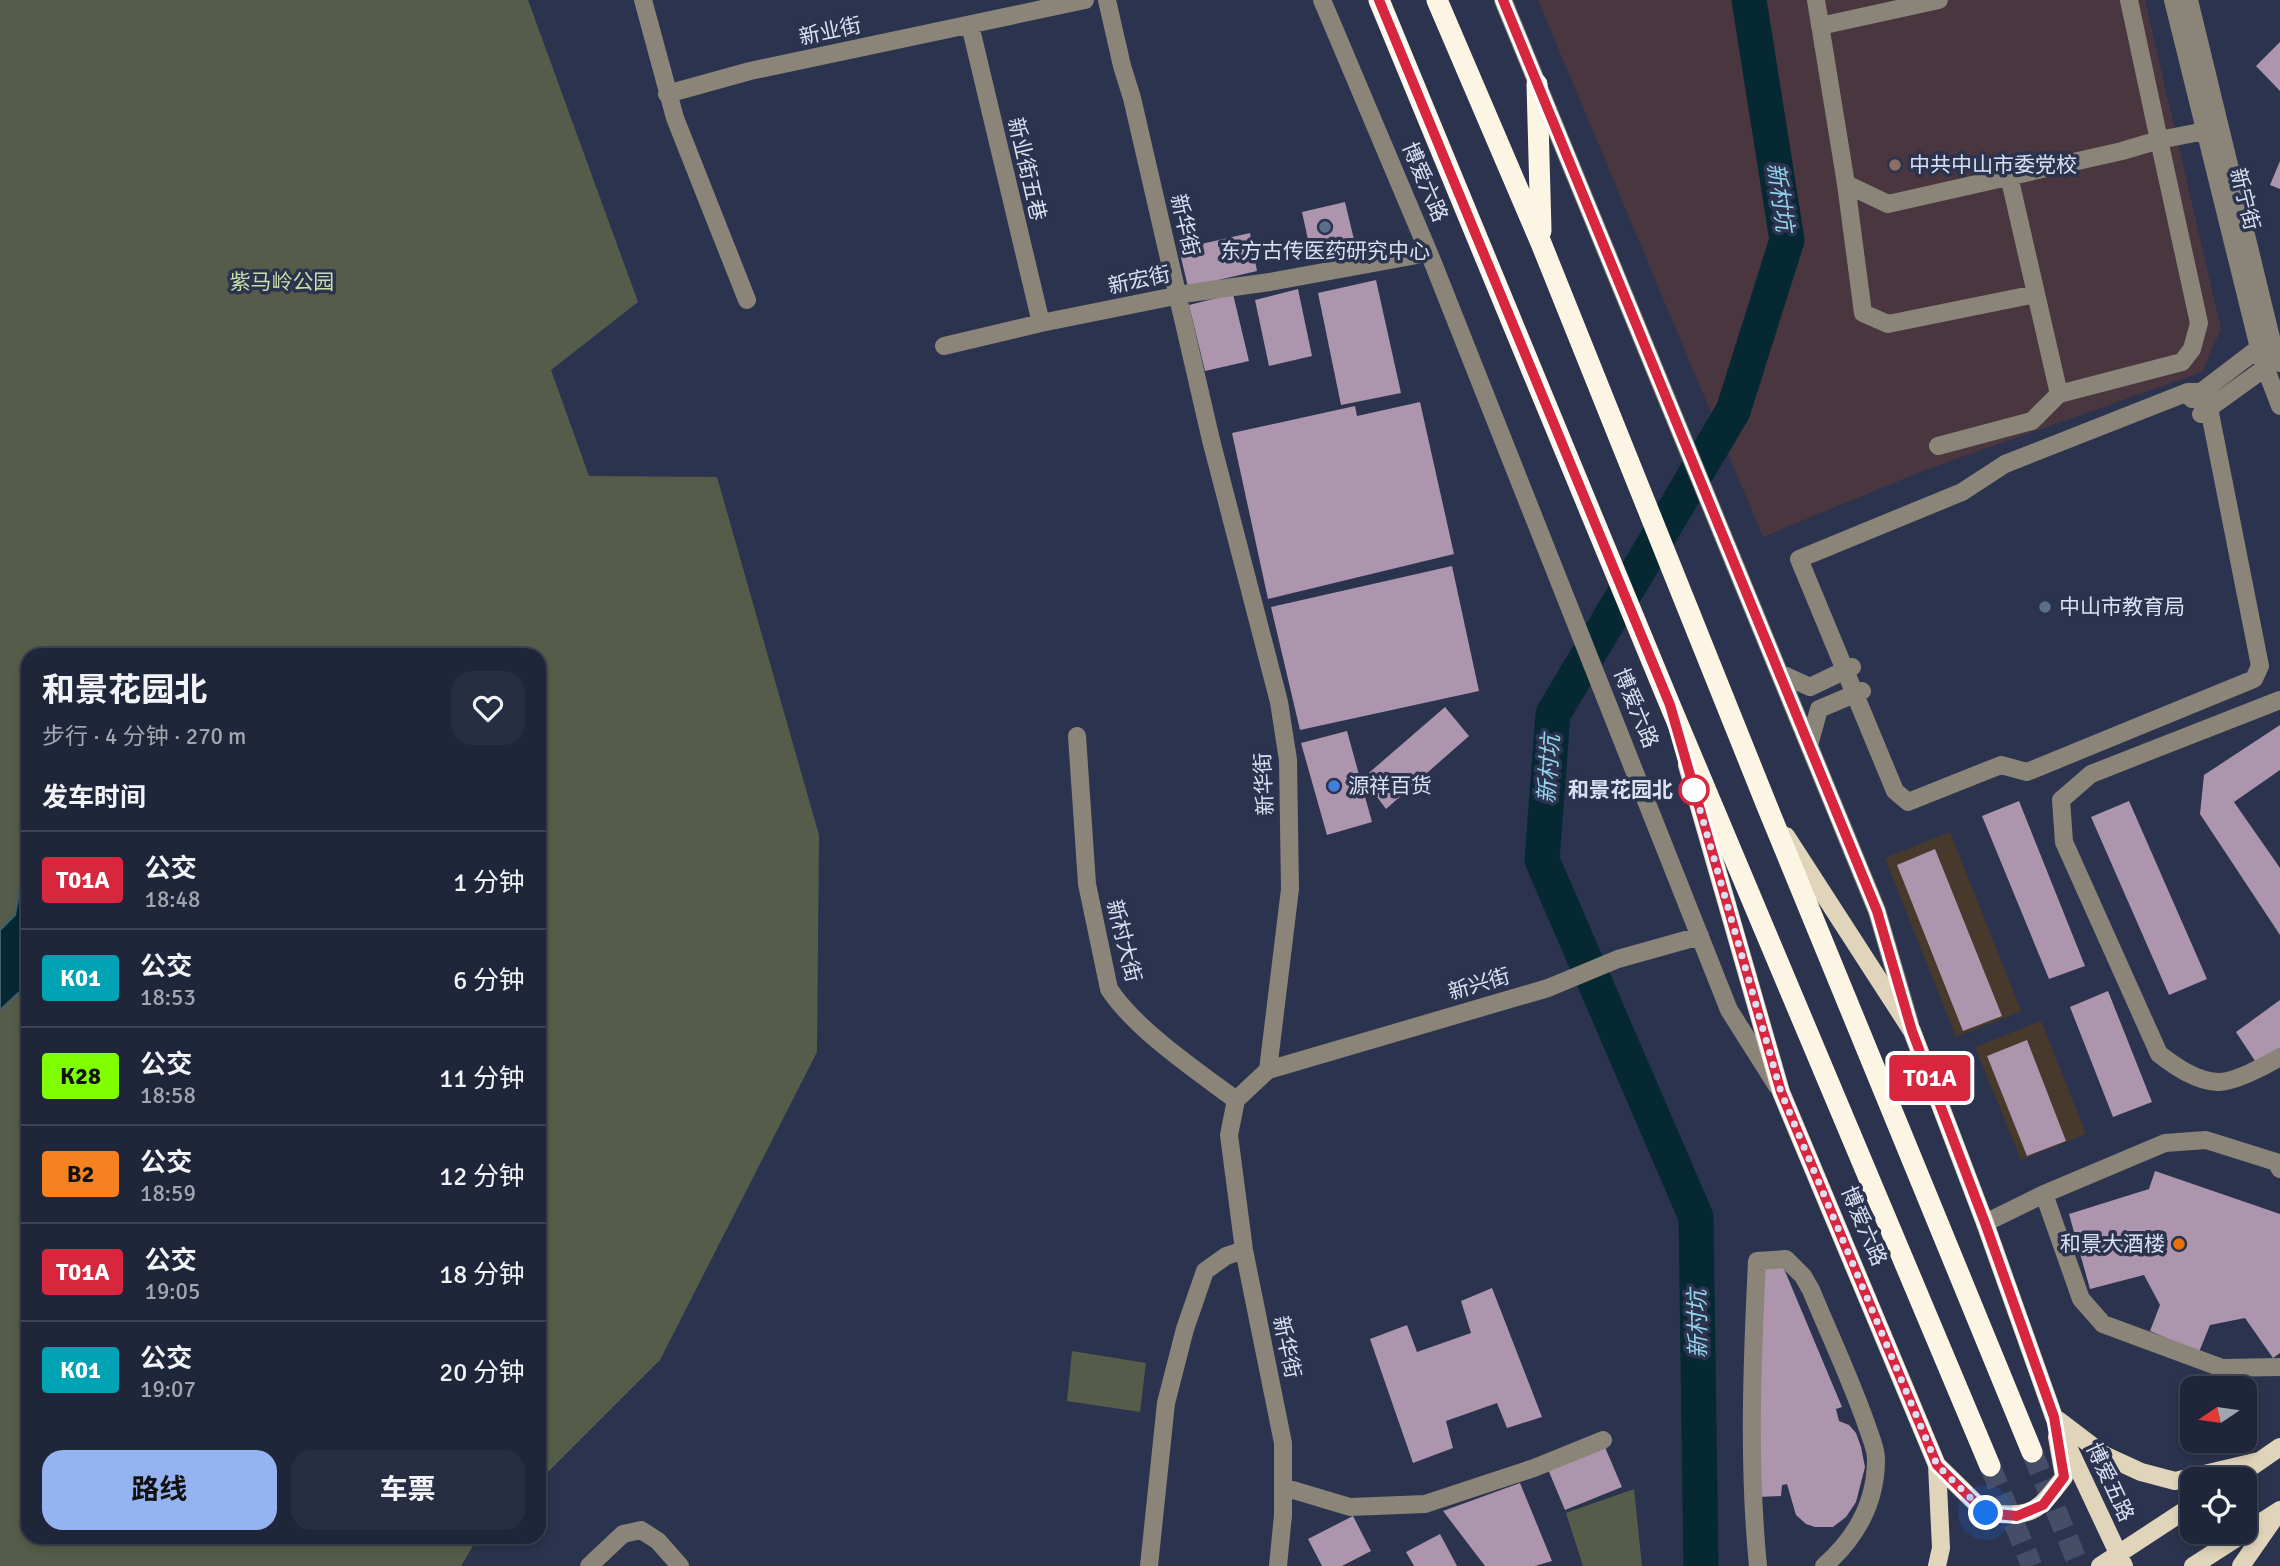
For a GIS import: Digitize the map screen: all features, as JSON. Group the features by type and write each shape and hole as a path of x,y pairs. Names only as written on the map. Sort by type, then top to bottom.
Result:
{"highway":[{"name":"博爱六路","path":"1379,0 1652,663 1990,1466"},
{"path":"1437,0 1541,243 1767,806 2032,1452"},
{"path":"1537,84 1541,243"}],"main road":[{"path":"1670,705 1781,1092"},
{"path":"1767,806 1912,1031 1985,1223 2054,1417 2064,1477 2043,1505 2017,1516 1986,1513 1937,1465"},
{"name":"博爱六路","path":"1781,1092 1937,1465"},
{"path":"2054,1417 2104,1455 2141,1472 2175,1481 2259,1461"},
{"name":"博爱五路","path":"2054,1417 2122,1561"},
{"path":"2250,1467 2280,1447"},
{"path":"1937,1465 1941,1548 1937,1566"},
{"path":"2193,1566 2279,1511"},
{"path":"2241,1566 2279,1511"},
{"path":"2100,1566 2122,1561 2180,1515"}],"street":[{"path":"643,0 667,94 699,184 747,300"},
{"name":"新业街","path":"667,94 750,71 1085,0"},
{"name":"新华街","path":"1107,0 1211,440 1279,702 1288,760 1290,889 1268,1070"},
{"name":"博爱六路","path":"1322,0 1428,253 1729,1010 1781,1092"},
{"path":"1503,0 1877,911 1912,1031"},
{"path":"1816,0 1846,184 1863,313 1888,324 2036,294"},
{"path":"1820,26 1939,0"},
{"path":"1938,446 2032,421 2059,394 2182,362 2192,349 2199,323 2129,0"},
{"name":"新宁街","path":"2173,0 2259,348 2273,365 2280,406"},
{"path":"2189,0 2273,346 2273,365 2200,404"},
{"name":"新业街五巷","path":"970,25 1041,323"},
{"path":"1846,184 1888,204 2205,131"},
{"path":"2009,176 2059,394"},
{"name":"新宏街","path":"944,346 1178,295 1284,280 1428,253"},
{"path":"2200,404 2259,348"},
{"path":"2188,392 2200,404 2260,666 2253,679 2027,772 2001,765 1908,802 1895,791 1849,669 1799,559 1962,492 2005,464 2188,392"},
{"path":"1779,673 1811,687 1849,669"},
{"path":"1809,745 1819,709 1858,692"},
{"path":"2280,700 2091,774 2061,800 2064,842 2159,1054 2185,1073 2220,1082 2262,1068 2280,1057"},
{"name":"新村大街","path":"1077,736 1087,884 1109,989 1117,1001 1171,1052 1236,1100"},
{"name":"新兴街","path":"1268,1070 1548,988 1618,959 1700,936"},
{"path":"1236,1100 1268,1070"},
{"name":"新华街","path":"1236,1100 1229,1135 1244,1250 1283,1443 1278,1566"},
{"path":"1985,1223 2044,1194 2165,1143 2206,1140 2276,1162 2280,1169"},
{"path":"2044,1194 2081,1299 2103,1324 2222,1368 2280,1367"},
{"path":"1149,1566 1166,1403 1185,1329 1205,1271 1226,1256 1244,1250"},
{"path":"1758,1566 1753,1490 1752,1392 1757,1261 1786,1259 1803,1276 1811,1290 1862,1412 1877,1456 1874,1493 1857,1529 1825,1566"},
{"path":"1283,1487 1350,1507 1412,1506 1534,1468 1603,1440"},
{"path":"589,1566 623,1534 641,1530 658,1541 680,1566"}],"shaded area":[{"name":"中共中山市委党校","path":"1538,0 2145,0 2221,329 2202,372 1925,470 1763,537"},
{"path":"1950,832 2021,1011 1956,1037 1885,858"},
{"path":"2041,1021 2086,1134 2021,1160 1975,1047"}],"green space":[{"name":"紫马岭公园","path":"0,0 528,0 638,302 551,370 589,476 717,477 819,835 817,1052 660,1360 546,1474 546,648 21,648 21,1544 475,1544 461,1566 0,1566"},
{"path":"1072,1351 1146,1363 1140,1412 1067,1401"},
{"path":"1634,1489 1642,1566 1583,1566 1566,1513"}],"water":[{"path":"21,883 21,990 0,1010 0,930 15,915"}],"building":[{"path":"2280,42 2280,91 2256,66"},
{"path":"2280,161 2280,189 2270,185"},
{"path":"1345,202 1356,248 1312,258 1302,212"},
{"path":"1250,233 1257,271 1188,287 1179,249"},
{"path":"1376,280 1401,393 1341,405 1318,293"},
{"path":"1298,289 1312,356 1269,366 1255,300"},
{"path":"1233,294 1249,361 1205,371 1189,305"},
{"path":"1420,402 1454,554 1268,599 1232,433 1355,406 1357,416"},
{"path":"1452,566 1479,691 1300,730 1271,607"},
{"path":"1445,707 1469,736 1386,809 1363,778"},
{"path":"2280,725 2280,770 2234,802 2280,868 2280,935 2200,814 2204,775"},
{"path":"1347,731 1372,822 1327,835 1301,743"},
{"path":"2019,801 2085,966 2049,979 1982,816"},
{"path":"2129,801 2207,979 2169,995 2091,817"},
{"path":"1935,849 2002,1016 1963,1031 1897,865"},
{"path":"2108,991 2152,1102 2113,1117 2070,1007"},
{"path":"2280,1000 2280,1048 2257,1064 2236,1032"},
{"path":"2027,1040 2066,1141 2027,1156 1987,1056"},
{"name":"和景大酒楼","path":"2155,1171 2280,1214 2280,1353 2273,1358 2245,1318 2210,1325 2199,1352 2150,1331 2160,1305 2144,1275 2090,1289 2069,1214 2149,1189"},
{"path":"1782,1264 1842,1407 1836,1409 1839,1421 1849,1425 1856,1433 1865,1467 1856,1502 1846,1517 1833,1527 1815,1527 1806,1524 1796,1515 1787,1484 1782,1485 1781,1496 1759,1497 1762,1265"},
{"path":"1492,1288 1542,1417 1507,1428 1497,1403 1446,1421 1453,1448 1413,1463 1370,1339 1407,1325 1417,1352 1471,1333 1461,1301"},
{"path":"1604,1445 1622,1487 1565,1510 1547,1467"},
{"path":"1520,1483 1552,1561 1535,1566 1485,1566 1443,1511"},
{"path":"1353,1516 1371,1551 1342,1566 1322,1566 1308,1539"},
{"path":"1440,1534 1457,1566 1414,1566 1406,1552"}],"waterway":[{"name":"新村坑","path":"1701,1566 1696,1217 1542,860 1553,714 1733,411 1787,240 1749,0"}],"tunnel":[{"path":"2032,1452 2079,1566"},
{"path":"1990,1466 2032,1566"}],"bus line":[{"name":"T01A","path":"1379,0 1670,705 1781,1092 1937,1465 1986,1513 2017,1516 2043,1505 2064,1477 2054,1417 1985,1223 1912,1031 1877,911 1503,0"}],"place":[{"name":"中共中山市委党校","path":"1895,165"},
{"name":"东方古传医药研究中心","path":"1325,227"},
{"name":"中山市教育局","path":"2045,607"},
{"name":"源祥百货","path":"1334,786"},
{"name":"和景花园北","path":"1694,790"},
{"name":"和景大酒楼","path":"2179,1244"}],"route":[{"path":"1694,790 1692,782 1781,1092 1937,1465 1986,1513"}]}
